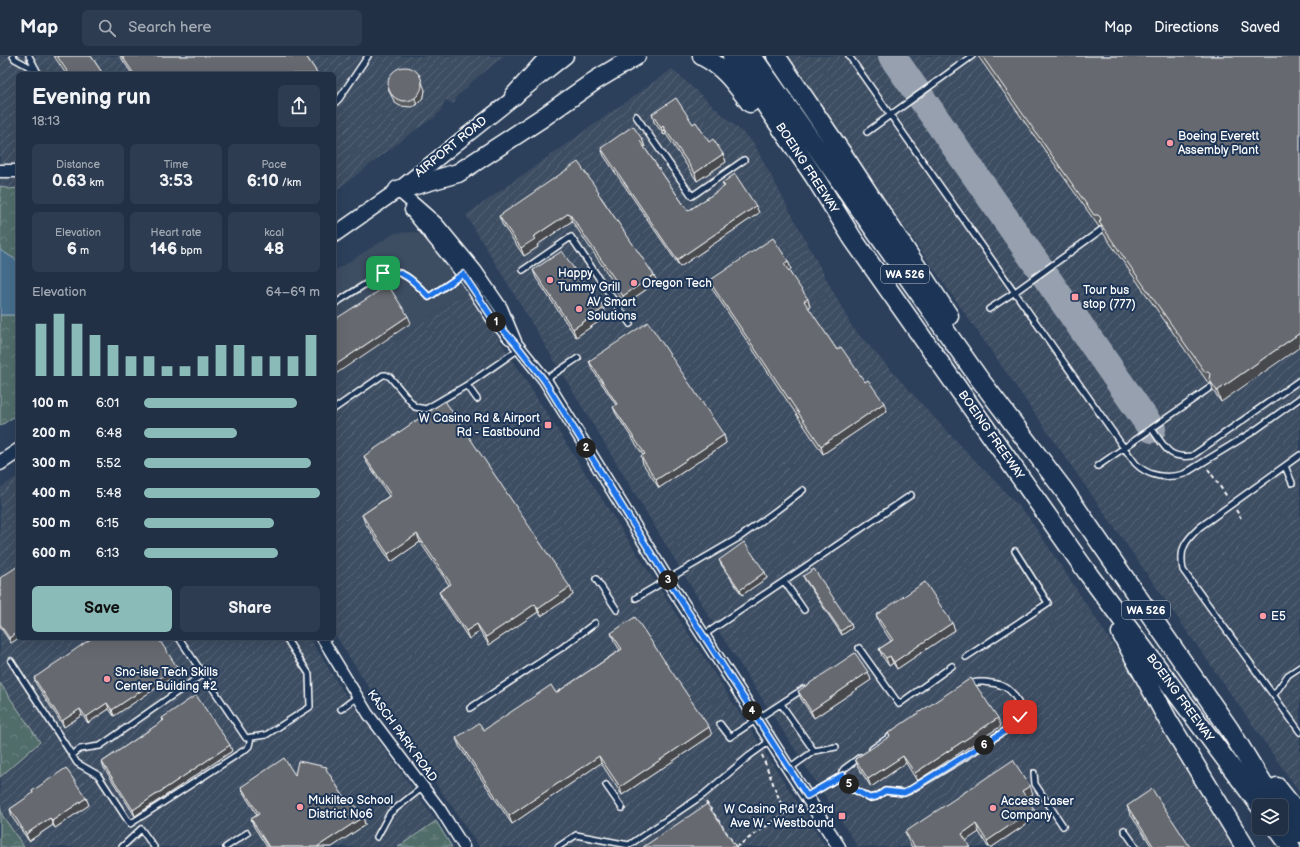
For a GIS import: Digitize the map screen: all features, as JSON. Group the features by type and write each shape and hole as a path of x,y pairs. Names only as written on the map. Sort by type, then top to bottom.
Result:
{"highway":[{"path":"514,96 550,56"},
{"path":"398,190 458,173 542,118 596,80 636,56"},
{"path":"702,56 714,62 728,75 853,239"},
{"name":"BOEING FREEWAY","path":"732,56 814,176 853,239 1089,575 1255,799"},
{"name":"BOEING FREEWAY","path":"752,56 978,377 1062,489 1230,730 1274,799"},
{"path":"776,56 848,162 1062,489"},
{"path":"1089,575 1169,722 1245,847"},
{"path":"1230,730 1300,816"},
{"path":"1288,818 1300,833"},
{"path":"1282,835 1291,847"}],"main road":[{"name":"AIRPORT ROAD","path":"336,234 398,190 566,56"},
{"path":"0,463 16,452"}],"street":[{"path":"0,171 16,171"},
{"path":"398,190 407,205 463,274 491,316 544,380 667,579 839,847"},
{"path":"398,190 436,224 475,270 501,308 518,347"},
{"name":"KASCH PARK ROAD","path":"323,640 368,714 440,809 464,847"}],"lane":[{"path":"13,56 15,59 38,72"},
{"path":"29,56 38,72"},
{"path":"336,102 368,56"},
{"path":"849,56 1136,464 1146,471 1160,476 1173,477 1184,474 1254,431 1300,398"},
{"path":"867,132 972,56"},
{"path":"636,116 692,196 744,160"},
{"path":"989,308 1015,292 1101,230"},
{"path":"523,270 570,237 630,324"},
{"path":"336,303 383,273 390,271 410,278 429,297 463,274"},
{"path":"336,408 386,375 390,377 415,407 426,409 467,385 518,347"},
{"path":"544,380 578,358"},
{"path":"1152,429 1170,453 1182,457 1192,456 1300,380"},
{"path":"467,385 477,399"},
{"path":"1098,466 1211,387"},
{"path":"1300,455 1200,527 1190,536 1182,549 1181,560 1183,570 1300,732"},
{"path":"1285,466 1292,483"},
{"path":"636,598 740,536 803,490"},
{"path":"703,635 911,495"},
{"path":"966,657 1048,603 1015,551"},
{"path":"596,579 617,610"},
{"path":"784,581 804,610"},
{"path":"470,708 595,624"},
{"path":"180,640 246,738 266,735 310,707 308,674 287,640"},
{"path":"859,648 899,704 952,666"},
{"path":"10,660 77,763 98,775 130,824 246,749 249,746 251,738"},
{"path":"1274,695 1288,675 1300,667"},
{"path":"72,755 83,748 100,746 203,674"},
{"path":"897,731 844,769 842,772 843,775 854,790 869,798 876,797 885,791 904,793 972,753 1019,721 1020,707 1010,691 1004,687 992,683 976,682 964,687"},
{"path":"720,724 730,737 803,689"},
{"path":"341,708 357,697"},
{"path":"781,704 814,751"},
{"path":"561,846 576,835 628,845 702,796 771,740"},
{"path":"789,769 814,751 836,747"},
{"path":"1034,773 1035,784 1063,826"},
{"path":"807,796 843,775"},
{"path":"606,785 622,808"},
{"path":"377,837 390,813 423,787"},
{"path":"122,847 141,829 154,847"},
{"path":"1124,830 1136,847"},
{"path":"226,847 247,833"}],"path":[{"path":"1208,469 1241,518"},
{"path":"760,748 785,814"},
{"path":"702,796 736,847 796,807"}],"shaded area":[{"path":"0,56 504,56 468,85 468,87 457,96 454,104 445,100 441,110 435,117 422,125 336,190 336,72 16,72 16,415 0,426"},
{"path":"785,56 1300,56 1300,793"},
{"path":"672,69 753,142 852,327 929,412 1027,515 1124,661 1234,847 858,847 712,621 466,215"},
{"path":"417,232 441,253 468,291 336,382 336,270 395,233"},
{"path":"0,250 16,260 16,315 0,315"},
{"path":"468,291 826,847 479,847 385,712 336,636 336,382"},
{"path":"16,477 16,640 311,640 340,687 436,821 398,847 15,847 0,825 0,769 39,742 0,683 0,488"}],"green space":[{"path":"0,186 9,189 16,188 16,260 0,250"},
{"path":"0,315 16,315 16,415 0,426"},
{"path":"0,683 40,742 0,777"},
{"path":"0,805 2,815 24,847 0,847"},
{"path":"436,821 452,847 398,847"}],"building":[{"path":"57,56 91,56 102,72 68,72"},
{"path":"122,56 306,56 317,72 133,72"},
{"name":"Boeing Everett Assembly Plant","path":"982,56 1300,56 1300,333 1217,391 1209,379 1210,374 1205,372 1099,222 1101,220 1100,217 1098,215 1094,215"},
{"path":"408,67 415,69 420,74 422,84 420,94 415,99 402,101 395,99 390,94 388,81 390,74 395,69"},
{"path":"676,98 693,124 696,122 709,142 713,139 723,154 695,173 663,126 661,128 652,114"},
{"path":"633,126 642,139 640,141 688,211 725,186 722,183 735,174 756,206 677,260 601,148"},
{"path":"578,162 654,275 623,296 614,283 616,281 569,213 533,237 535,239 521,248 499,216"},
{"path":"773,238 788,261 784,264 808,299 804,301 837,350 841,347 865,382 868,380 884,403 821,446 709,281"},
{"path":"562,251 593,297 596,296 604,308 573,329 533,270"},
{"path":"388,285 408,316 336,365 336,319"},
{"path":"648,322 724,435 656,480 641,456 645,454 613,407 617,404 589,361"},
{"path":"445,401 570,587 538,609 535,604 486,637 477,624 466,631 439,592 451,584 417,534 388,554 362,515 391,495 364,456"},
{"path":"744,542 765,572 740,590 719,560"},
{"path":"16,567 16,633 9,638 0,624 0,578"},
{"path":"814,569 851,624 841,631 803,576"},
{"path":"925,582 952,623 894,662 890,656 886,658 879,649 893,640 876,615"},
{"path":"635,617 709,727 620,787 599,756 509,816 456,738 479,723 484,730 551,685 556,693 622,649 611,633"},
{"name":"Sno-isle Tech Skills Center Building #2","path":"89,640 159,640 177,667 112,710 107,703 86,717 80,709 62,721 34,678"},
{"path":"855,653 868,672 811,711 798,691"},
{"path":"971,678 998,718 915,773 903,756 868,779 855,759 890,736 888,733"},
{"path":"196,695 230,745 133,810 102,762 164,720 162,718"},
{"name":"Mukilteo School District No6","path":"284,758 295,775 298,761 327,767 326,769 346,800 350,798 363,817 317,847 269,847 251,819 259,814 241,787"},
{"name":"Access Laser Company","path":"1013,760 1030,786 1022,791 1034,809 987,841 976,824 962,834 970,847 915,847 905,832"},
{"path":"66,768 86,798 52,821 50,818 26,834 10,809 33,793 32,791"},
{"path":"1152,789 1190,847 1154,847 1127,806"},
{"path":"707,804 736,847 643,847"}],"taxiway":[{"path":"892,56 1152,429"}],"place":[{"name":"Boeing Everett Assembly Plant","path":"1170,143"},
{"name":"Happy Tummy Grill","path":"550,280"},
{"name":"Oregon Tech","path":"634,283"},
{"name":"Tour bus stop (777)","path":"1075,297"},
{"name":"AV Smart Solutions","path":"579,309"},
{"name":"W Casino Rd & Airport Rd - Eastbound","path":"548,425"},
{"name":"E5","path":"1263,616"},
{"name":"Sno-isle Tech Skills Center Building #2","path":"107,679"},
{"name":"Mukilteo School District No6","path":"300,807"},
{"name":"Access Laser Company","path":"993,808"},
{"name":"W Casino Rd & 23rd Ave W - Westbound","path":"842,816"}],"route":[{"path":"383,273 390,271 405,275 429,297 463,274 491,316 516,344 544,380 667,579 807,796 843,775 852,788 869,798 876,797 885,791 904,793 972,753 1018,722 1020,717"}]}
